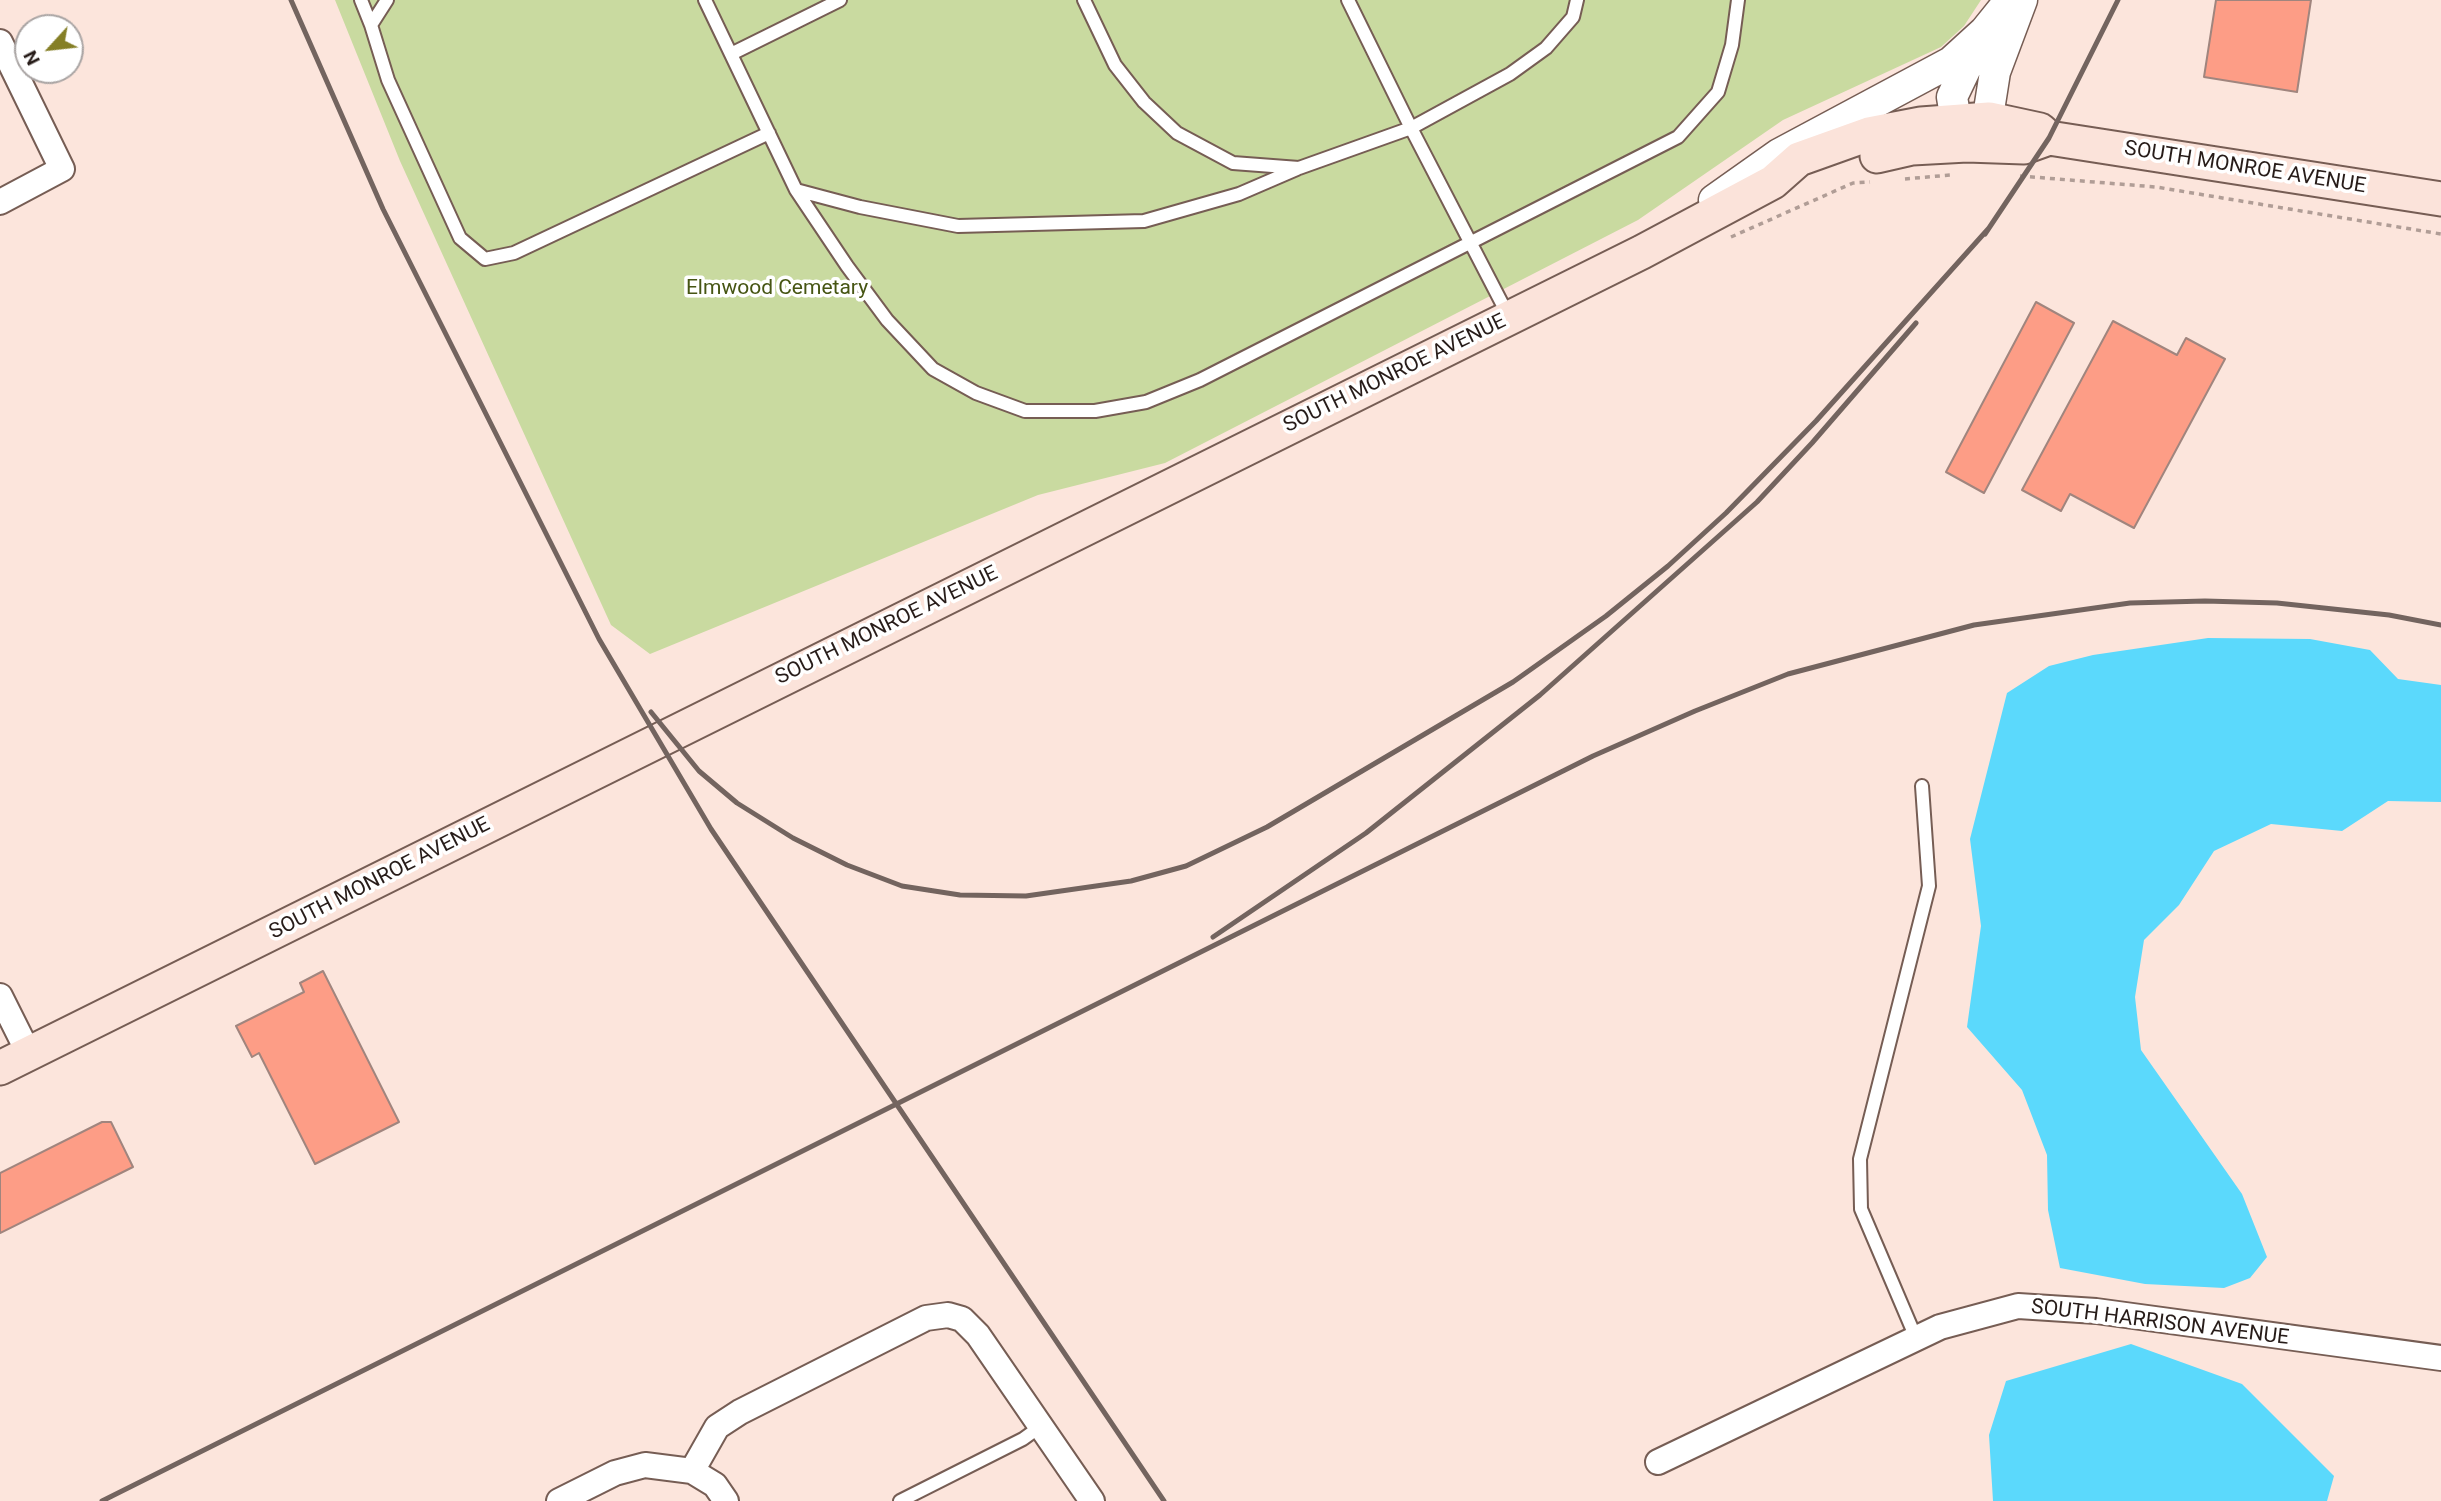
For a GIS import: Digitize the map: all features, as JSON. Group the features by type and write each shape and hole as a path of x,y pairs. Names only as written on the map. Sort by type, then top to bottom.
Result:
{"main road":[{"name":"SOUTH MONROE AVENUE","path":"14,1061 1642,252 1773,182 1798,159 1869,134 1921,124 1970,141 2040,130 2049,138 2441,199"}],"street":[{"path":"1642,252 1779,154 1951,62 1985,31 2010,0"},
{"path":"1970,141 2022,0"},
{"path":"1970,141 1952,97 1985,31"},
{"path":"0,42 62,169 0,202"},
{"path":"0,996 14,1061"},
{"name":"SOUTH HARRISON AVENUE","path":"1658,1462 1940,1327 2018,1306 2096,1311 2441,1358"},
{"path":"692,1471 717,1427 740,1412 926,1318 948,1314 962,1319 978,1335 1092,1501"},
{"path":"559,1501 615,1473 645,1465 692,1471 715,1485 726,1501"}],"lane":[{"path":"361,0 388,80 460,238 485,259 514,253 769,133"},
{"path":"371,25 387,0"},
{"path":"705,0 796,190 887,320 933,369 976,393 1025,411 1095,411 1146,402 1200,380 1678,137 1718,92 1732,45 1738,0"},
{"path":"731,54 840,0"},
{"path":"1084,0 1115,65 1144,102 1177,134 1233,163 1299,168"},
{"path":"1348,0 1509,318"},
{"path":"796,190 860,207 958,226 1144,221 1239,194 1299,168 1411,128 1510,74 1546,48 1573,17 1577,0"},
{"path":"1916,1338 1861,1209 1860,1159 1929,886 1922,786"},
{"path":"900,1501 1023,1439 1041,1426"}],"path":[{"path":"1904,179 1970,141"},
{"path":"2011,175 2156,187 2441,234"},
{"path":"1728,239 1853,183 1879,181"}],"green space":[{"name":"Elmwood Cemetary","path":"335,0 1981,0 1964,26 1941,47 1783,120 1638,220 1165,463 1038,495 650,654 611,625 400,161"}],"water":[{"path":"2208,638 2310,639 2370,650 2398,679 2441,685 2441,802 2388,801 2342,831 2271,824 2214,851 2179,905 2144,940 2135,997 2141,1050 2242,1194 2267,1257 2250,1278 2224,1288 2145,1284 2060,1268 2048,1210 2047,1155 2022,1090 1967,1027 1981,926 1970,839 2007,693 2049,666 2093,655"},
{"path":"2131,1344 2242,1384 2334,1476 2327,1501 1993,1501 1989,1435 2006,1381"}],"building":[{"path":"2216,0 2311,0 2297,92 2204,77"},
{"path":"2036,302 2074,323 1984,493 1946,472"},
{"path":"2113,321 2177,355 2186,338 2225,359 2134,528 2070,494 2061,511 2022,490"},
{"path":"323,971 399,1122 315,1164 259,1053 252,1057 236,1026 304,992 300,983"},
{"path":"102,1122 111,1122 133,1167 0,1233 0,1173"}],"railway":[{"path":"291,0 383,209 599,639 711,829 1164,1501"},
{"path":"1985,234 2049,138 2118,0"},
{"path":"651,712 699,771 737,803 793,838 847,865 902,886 960,895 1026,896 1131,881 1186,866 1267,827 1513,682 1606,616 1668,566 1726,513 1816,421 1989,228"},
{"path":"1213,937 1366,833 1540,695 1757,502 1916,323"},
{"path":"102,1501 1593,756 1788,674 1974,625 2130,603 2277,603 2389,615 2441,625"}]}
